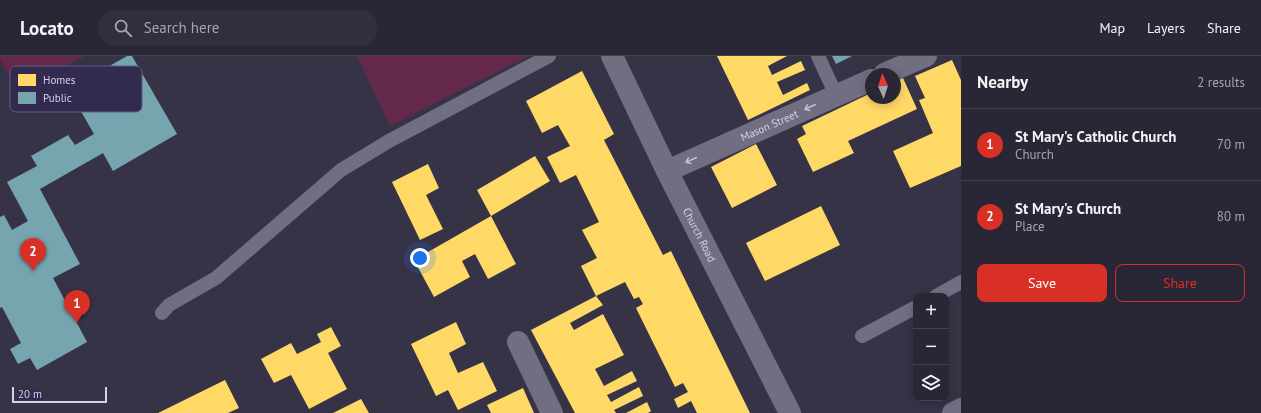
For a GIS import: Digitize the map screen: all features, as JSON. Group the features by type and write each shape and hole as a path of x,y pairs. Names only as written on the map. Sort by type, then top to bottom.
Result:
{"street":[{"name":"Church Road","path":"612,56 667,171 790,413"},
{"path":"898,68 926,56"},
{"name":"Mason Street","path":"667,171 836,94 865,82"},
{"path":"518,342 552,413"},
{"path":"953,413 961,409"}],"lane":[{"path":"162,313 169,305 216,278 341,170 389,141 549,56"},
{"path":"818,56 836,94"},
{"path":"941,293 961,282"},
{"path":"862,336 913,309"}],"shaded area":[{"path":"0,56 85,56 66,66 10,66 10,78 0,59"},
{"path":"357,56 529,56 390,126"}],"building: Homes":[{"path":"717,56 787,56 768,66 772,75 801,61 805,70 777,82 783,95 807,83 810,90 748,120"},
{"path":"952,60 961,80 961,166 910,188 893,151 933,133 919,100 925,98 915,76"},
{"path":"582,71 614,134 604,140 663,255 671,251 750,413 697,413 691,401 678,408 674,399 688,392 683,383 675,387 636,308 643,304 639,297 634,299 625,282 596,296 581,266 597,258 582,230 599,222 576,175 560,183 547,157 570,146 558,125 542,133 526,101"},
{"path":"903,78 917,109 848,141 854,153 813,172 797,139 806,134 802,126 865,96 865,104 901,104 901,79"},
{"path":"756,144 777,185 732,208 711,167"},
{"path":"535,156 550,181 491,216 477,190"},
{"path":"428,164 439,188 426,195 443,229 420,240 392,182"},
{"path":"821,206 840,245 765,281 746,243"},
{"path":"491,216 516,264 488,279 475,254 462,261 470,277 434,297 414,260"},
{"path":"596,296 603,305 570,323 574,330 603,314 624,355 595,369 604,386 632,371 637,381 607,395 611,402 639,387 643,396 614,410 616,413 575,413 531,330"},
{"path":"456,322 466,344 449,353 458,373 483,362 497,391 458,410 448,390 436,396 411,344"},
{"path":"331,327 341,346 328,353 347,389 309,409 291,375 274,383 261,359 291,343 297,354 321,342 317,334"},
{"path":"225,380 239,408 228,413 158,413"},
{"path":"523,388 534,413 491,413 487,405"},
{"path":"361,399 369,413 333,413"},
{"path":"647,402 651,411 648,413 626,413"}],"building: Public":[{"path":"127,56 132,56 138,66 110,66"},
{"path":"832,56 852,56 836,64"},
{"path":"142,73 177,134 113,171 103,153 40,189 80,264 53,278 87,342 37,370 30,358 18,364 10,349 21,343 2,307 0,308 0,217 4,215 12,230 28,221 7,182 37,166 31,156 68,135 75,145 94,134 81,112 142,112"}],"place":[{"name":"St Mary's Church","path":"33,271"},
{"name":"St Mary's Catholic Church","path":"77,323"}]}
